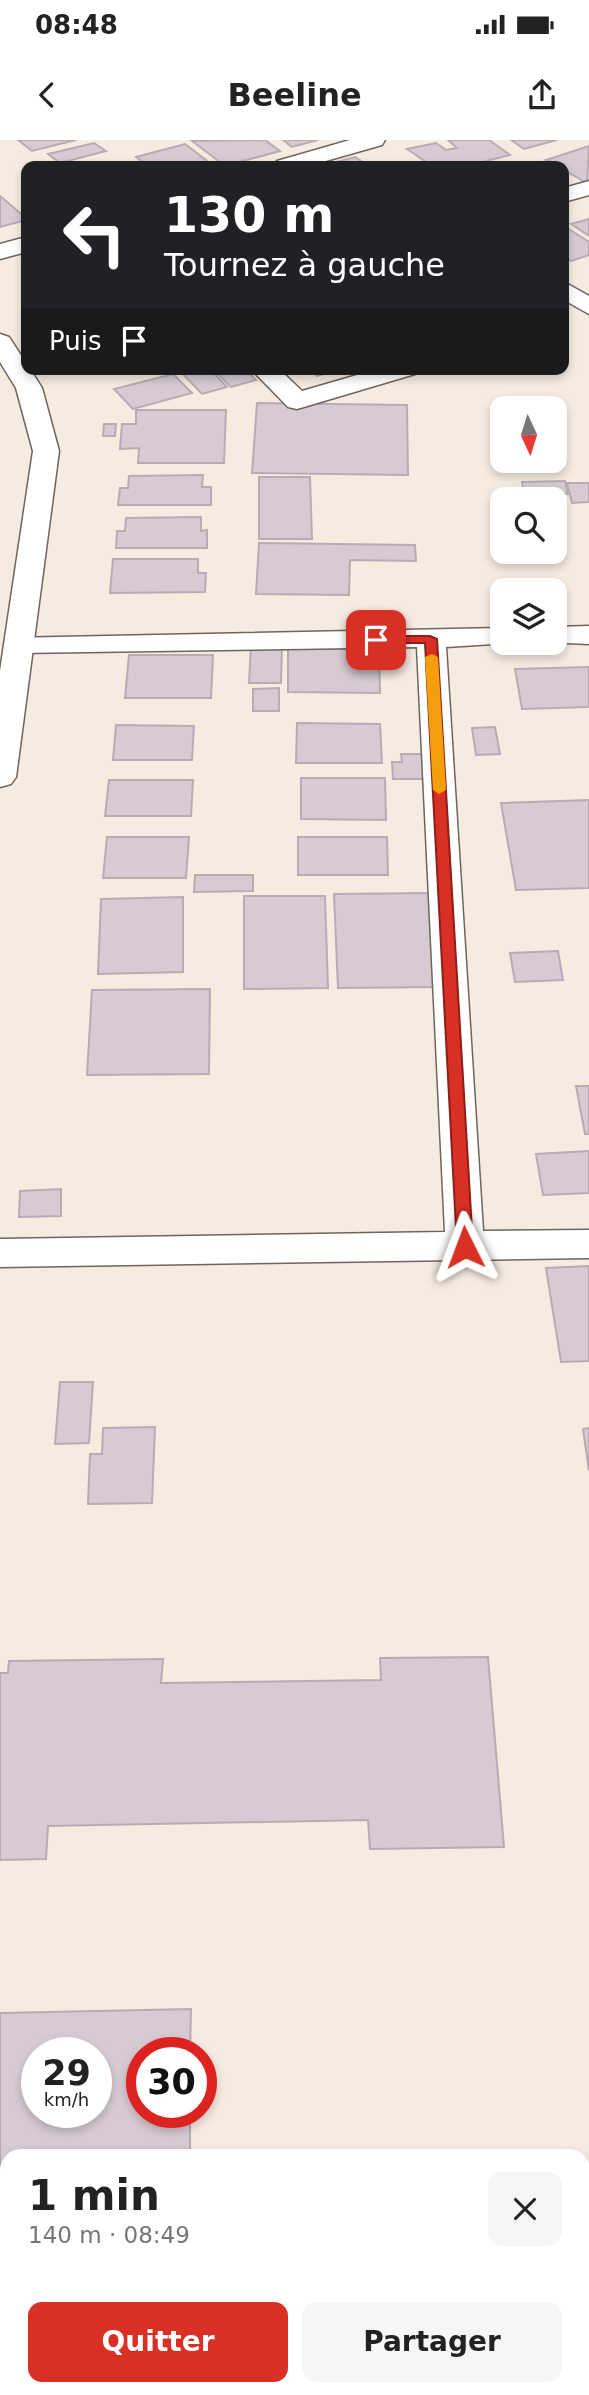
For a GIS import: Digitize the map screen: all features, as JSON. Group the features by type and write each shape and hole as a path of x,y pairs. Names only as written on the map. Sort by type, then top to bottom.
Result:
{"street":[{"path":"302,161 373,140"},
{"path":"569,194 589,188"},
{"path":"0,252 21,246"},
{"path":"569,293 589,307"},
{"path":"569,322 589,316"},
{"path":"0,342 29,388 46,451 0,777"},
{"path":"270,375 297,401 386,375"},
{"path":"567,636 589,635"},
{"path":"19,644 490,638"},
{"path":"430,639 465,1247"},
{"path":"0,1252 589,1244"}],"building":[{"path":"18,140 76,140 32,151"},
{"path":"265,140 280,151 243,161 218,161 192,141"},
{"path":"283,140 318,140 292,147"},
{"path":"448,140 489,140 510,155 487,161 425,161 407,149 436,143 446,150 457,148"},
{"path":"511,140 557,140 524,149"},
{"path":"94,143 106,151 68,161 57,161 48,154"},
{"path":"185,144 207,161 141,161 136,157"},
{"path":"589,146 587,183 569,173 569,161 546,160"},
{"path":"355,157 361,161 340,161"},
{"path":"0,196 21,214 21,221 0,227"},
{"path":"589,219 589,236 571,224"},
{"path":"569,229 589,242 589,255 571,261"},
{"path":"174,375 192,393 133,409 114,389"},
{"path":"184,375 216,375 227,387 202,394"},
{"path":"219,375 251,375 256,380 231,387"},
{"path":"257,403 407,405 408,475 252,473"},
{"path":"136,410 226,410 224,463 138,463 139,448 120,449 122,424 136,424"},
{"path":"104,424 116,424 115,436 103,436"},
{"path":"203,475 202,487 211,487 211,505 118,505 120,488 128,488 129,476"},
{"path":"259,477 310,477 312,539 259,539"},
{"path":"565,481 566,487 523,487 522,482"},
{"path":"567,483 589,483 589,502 572,503"},
{"path":"201,517 201,531 207,530 207,548 116,548 117,531 125,531 126,518"},
{"path":"259,543 415,545 416,561 350,560 349,595 256,594"},
{"path":"113,559 198,559 198,573 206,573 205,592 110,593"},
{"path":"251,645 282,645 281,683 249,683"},
{"path":"288,649 379,649 380,693 288,692"},
{"path":"129,655 213,655 211,698 125,698"},
{"path":"589,667 589,707 522,709 515,669"},
{"path":"279,688 279,711 253,711 253,689"},
{"path":"297,723 380,724 382,763 296,763"},
{"path":"116,725 194,726 192,760 113,760"},
{"path":"495,727 500,754 476,755 472,728"},
{"path":"401,754 428,754 430,779 393,779 392,762 402,762"},
{"path":"301,778 385,778 386,820 301,819"},
{"path":"109,780 193,780 191,816 105,816"},
{"path":"589,800 589,888 516,890 501,803"},
{"path":"107,837 189,837 186,878 103,878"},
{"path":"298,837 387,837 388,875 298,875"},
{"path":"195,875 253,875 253,891 194,892"},
{"path":"433,893 441,987 338,988 334,894"},
{"path":"244,896 325,896 328,988 244,989"},
{"path":"183,897 183,972 98,974 101,899"},
{"path":"558,951 563,980 515,982 510,953"},
{"path":"210,989 209,1074 87,1075 92,990"},
{"path":"576,1086 589,1086 589,1134 585,1134"},
{"path":"589,1151 589,1193 543,1195 536,1154"},
{"path":"61,1189 61,1216 19,1217 20,1191"},
{"path":"589,1266 589,1361 561,1362 546,1268"},
{"path":"60,1382 93,1382 89,1443 55,1444"},
{"path":"155,1427 152,1503 88,1504 90,1454 102,1454 103,1428"},
{"path":"589,1428 589,1471 583,1429"},
{"path":"488,1657 504,1847 370,1849 368,1820 48,1826 46,1859 0,1860 0,1673 8,1673 9,1661 163,1659 161,1683 381,1680 380,1658"},
{"path":"191,2009 190,2037 126,2037 126,2128 190,2128 190,2149 0,2149 0,2013"}],"slow traffic":[{"path":"432,657 439,790"}],"route":[{"path":"376,640 430,639 465,1247"}]}
